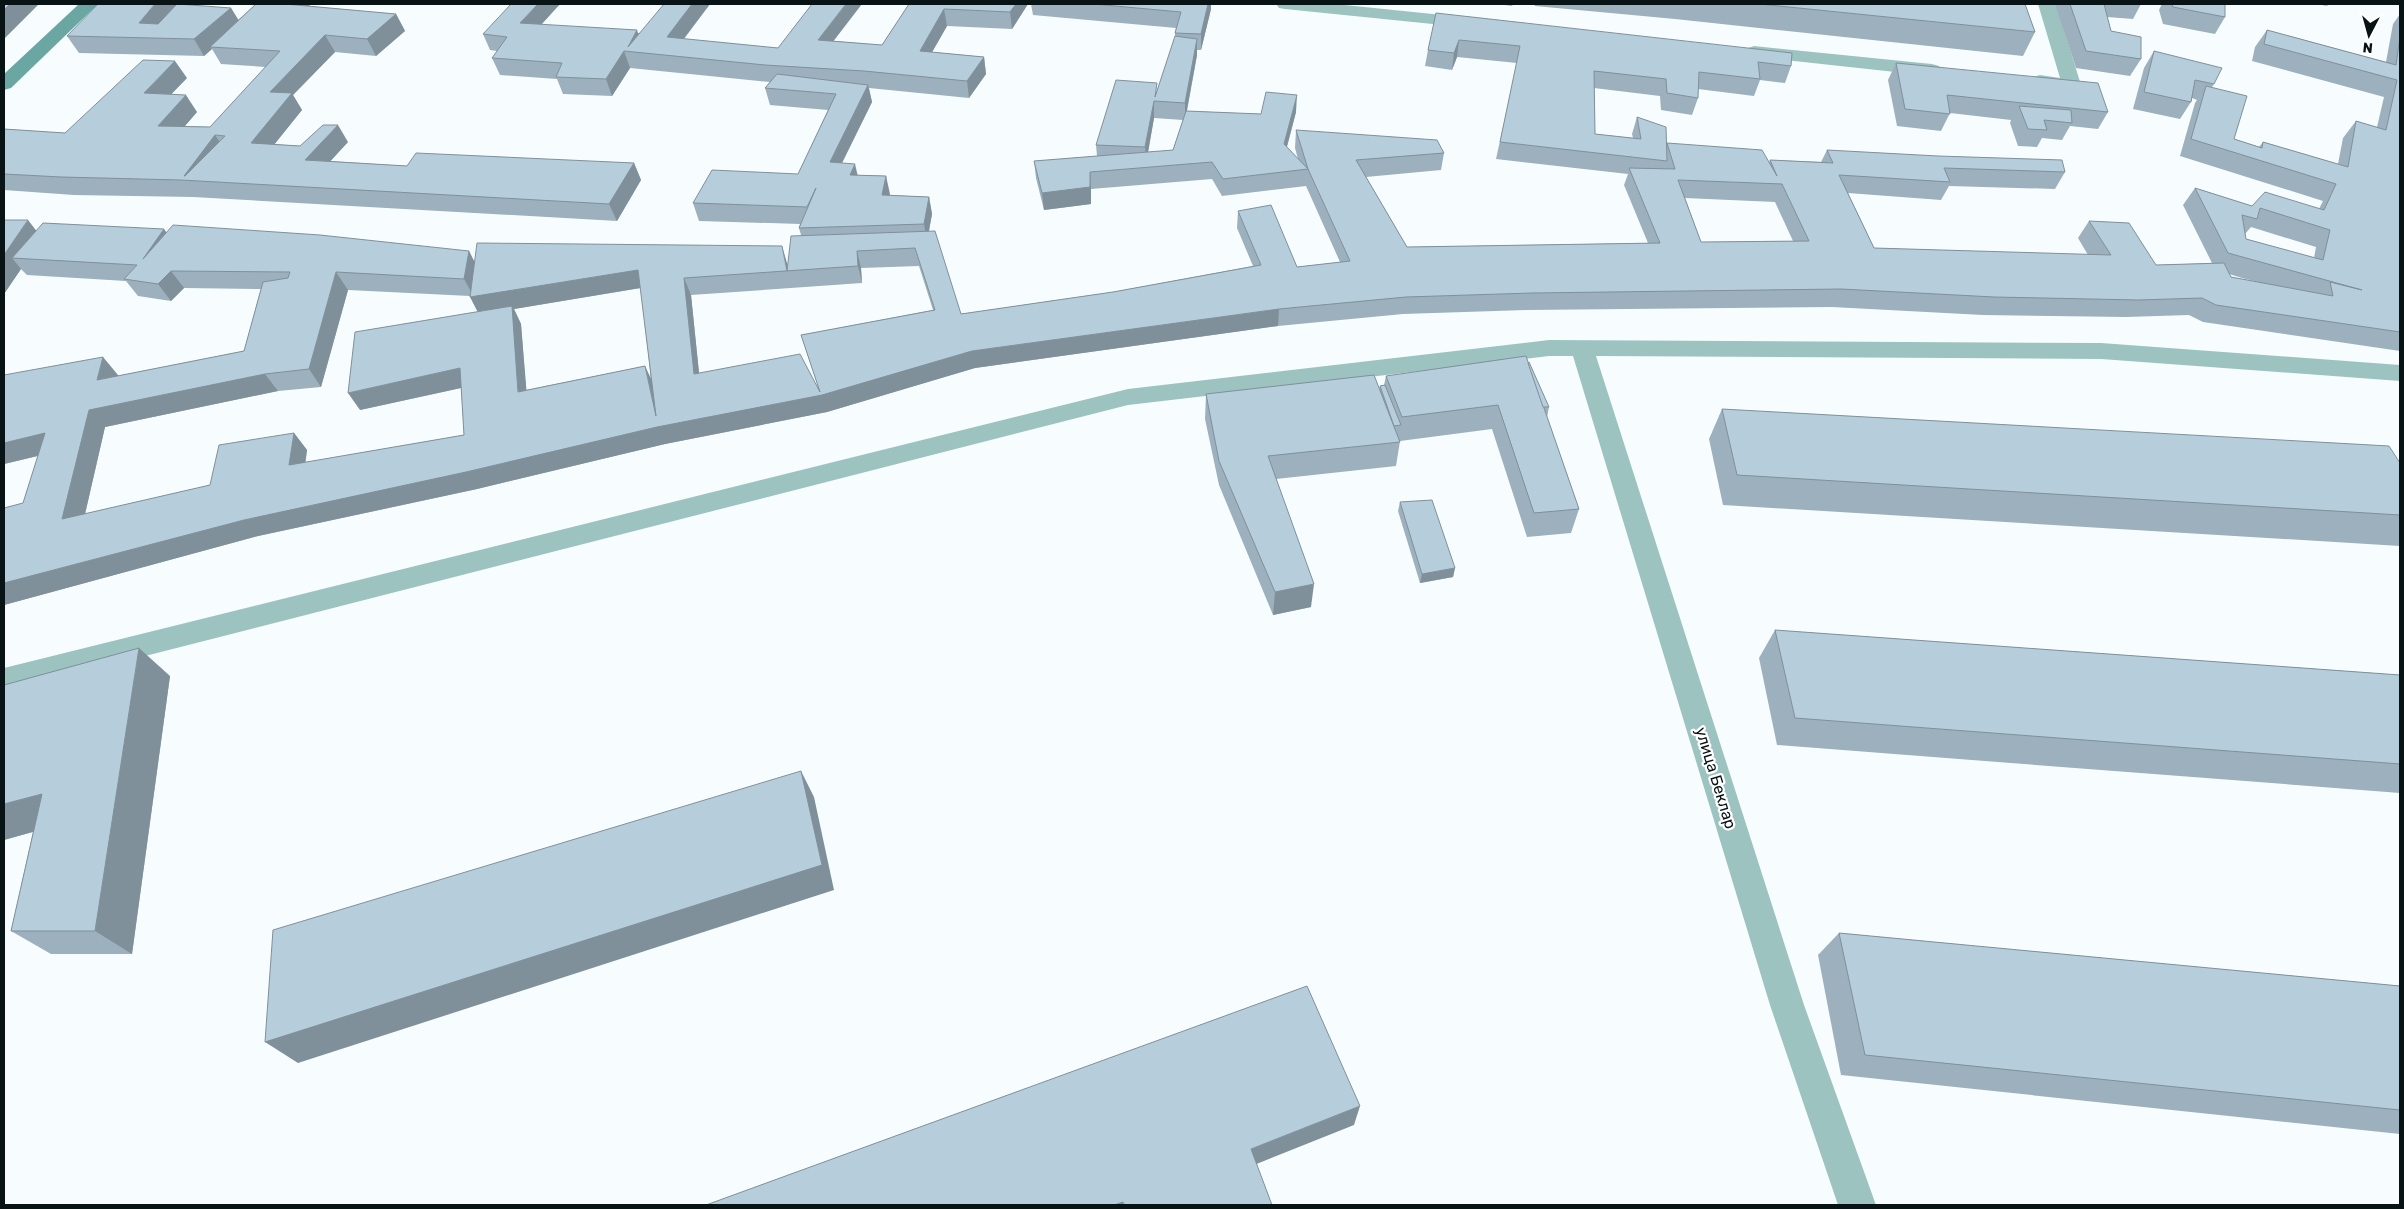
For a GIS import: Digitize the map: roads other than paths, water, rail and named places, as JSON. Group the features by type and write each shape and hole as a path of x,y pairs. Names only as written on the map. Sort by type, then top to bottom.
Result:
{"street":[{"path":"4,84 89,4"},
{"path":"1285,4 1491,25"},
{"path":"2023,80 2072,84 2047,4"},
{"path":"1737,50 1954,72"},
{"path":"4,680 1128,397 1549,348 2101,351 2400,373"},
{"name":"улица Беклар","path":"1582,348 1787,1005 1858,1205"}]}
